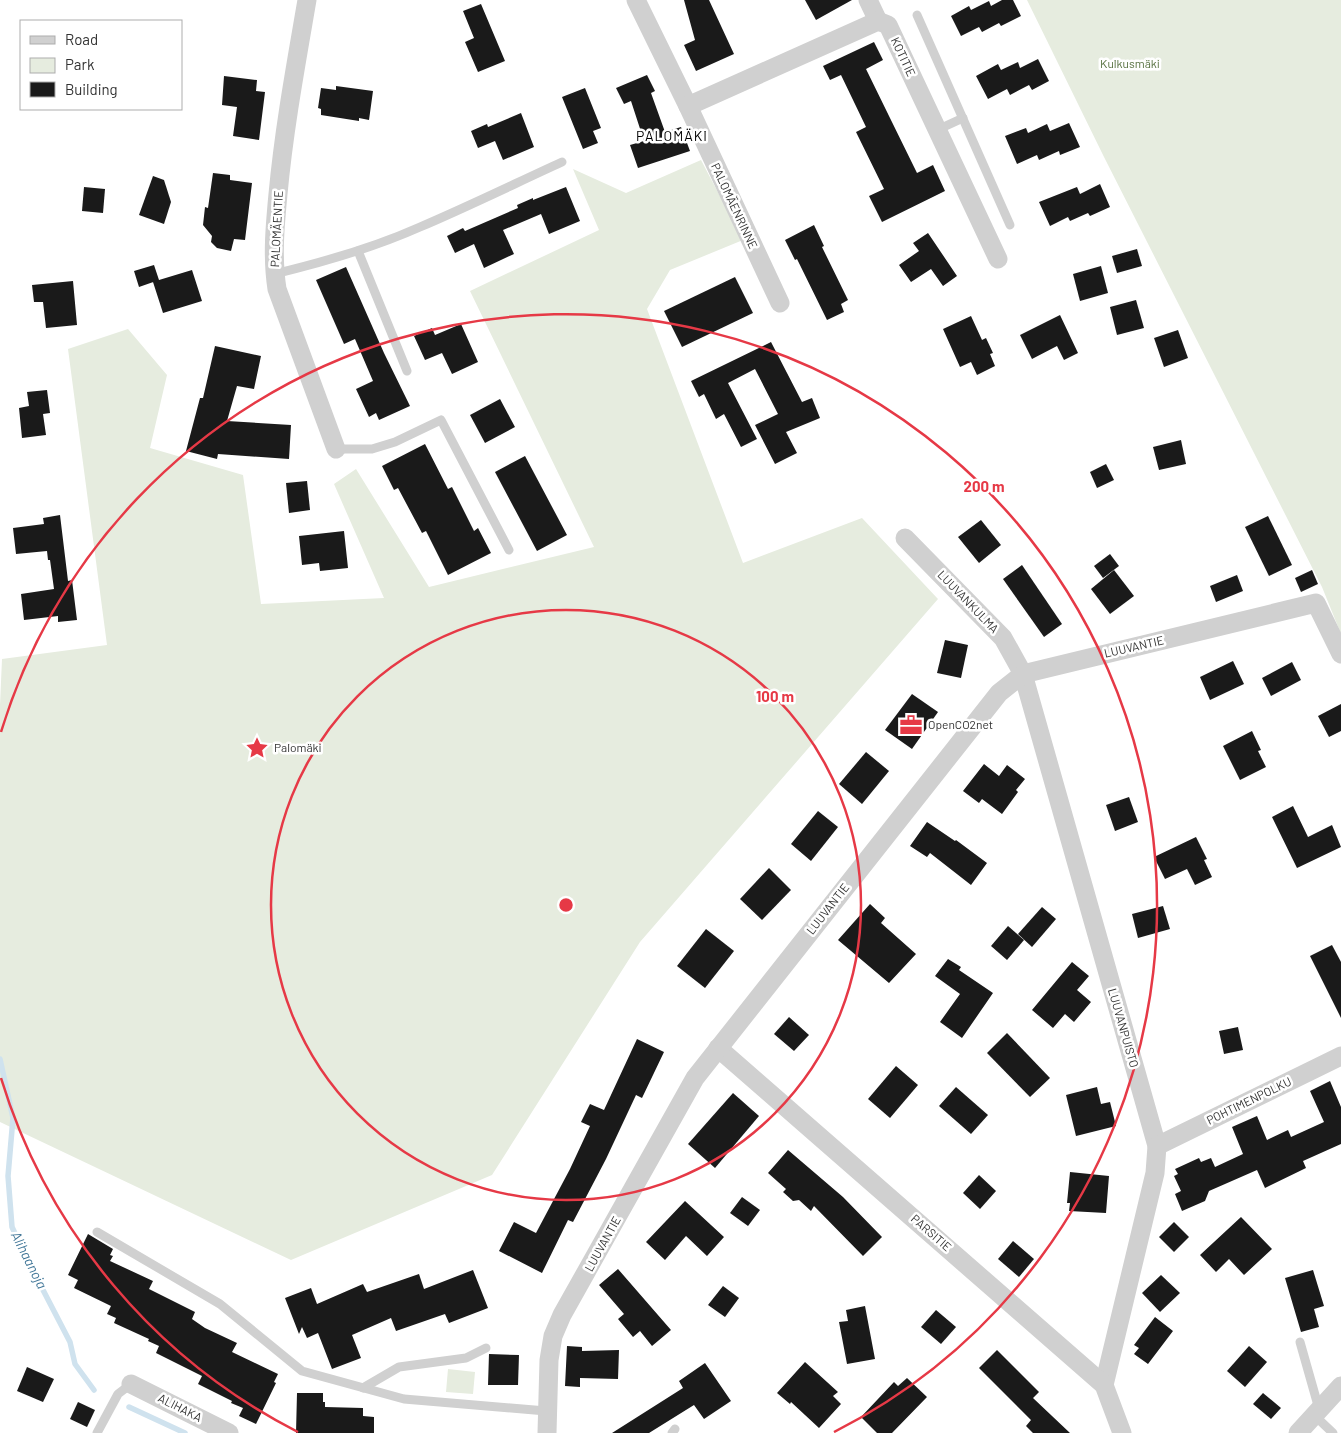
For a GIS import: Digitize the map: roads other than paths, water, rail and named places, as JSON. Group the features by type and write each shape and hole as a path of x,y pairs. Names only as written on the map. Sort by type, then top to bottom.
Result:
{"street":[{"name":"PALOMÄENTIE","path":"307,0 280,169 273,244 274,274 277,289 336,449"},
{"name":"PALOMÄENRINNE","path":"636,0 780,303"},
{"name":"KOTITIE","path":"868,0 878,21 888,25 998,259"},
{"path":"688,106 878,21"},
{"name":"LUUVANKULMA","path":"904,538 1003,638 1023,674"},
{"name":"LUUVANTIE","path":"546,1433 548,1360 557,1326 695,1078 999,693 1023,674 1316,603 1341,654"},
{"name":"LUUVANPUISTO","path":"1023,674 1156,1146 1154,1173 1104,1385"},
{"name":"PARSITIE","path":"718,1048 1104,1385 1122,1433"},
{"name":"POHTIMENPOLKU","path":"1156,1146 1341,1056"},
{"name":"ALIHAKA","path":"131,1384 221,1431"},
{"path":"1298,1433 1341,1386"}],"lane":[{"path":"917,15 1010,225"},
{"path":"936,130 963,118"},
{"path":"274,274 358,251 418,228 562,162"},
{"path":"358,251 407,371"},
{"path":"336,449 372,449 395,442 441,420 509,550"},
{"path":"96,1232 220,1304 302,1371 404,1399 546,1411"},
{"path":"1300,1342 1316,1412 1333,1433"},
{"path":"363,1388 399,1368 466,1358 486,1348"},
{"path":"96,1433 118,1394 131,1384"}],"waterway":[{"name":"Alihaanoja","path":"0,1059 13,1118 8,1176 12,1227 70,1342 75,1364 94,1390"},
{"name":"Alihaanoja","path":"129,1407 185,1433"}],"place":[{"name":"OpenCO2net","path":"911,725"},
{"name":"Palomäki","path":"257,748"}],"district":[{"name":"PALOMÄKI","path":"672,136"}],"park label":[{"name":"Kulkusmäki","path":"1130,64"}]}
